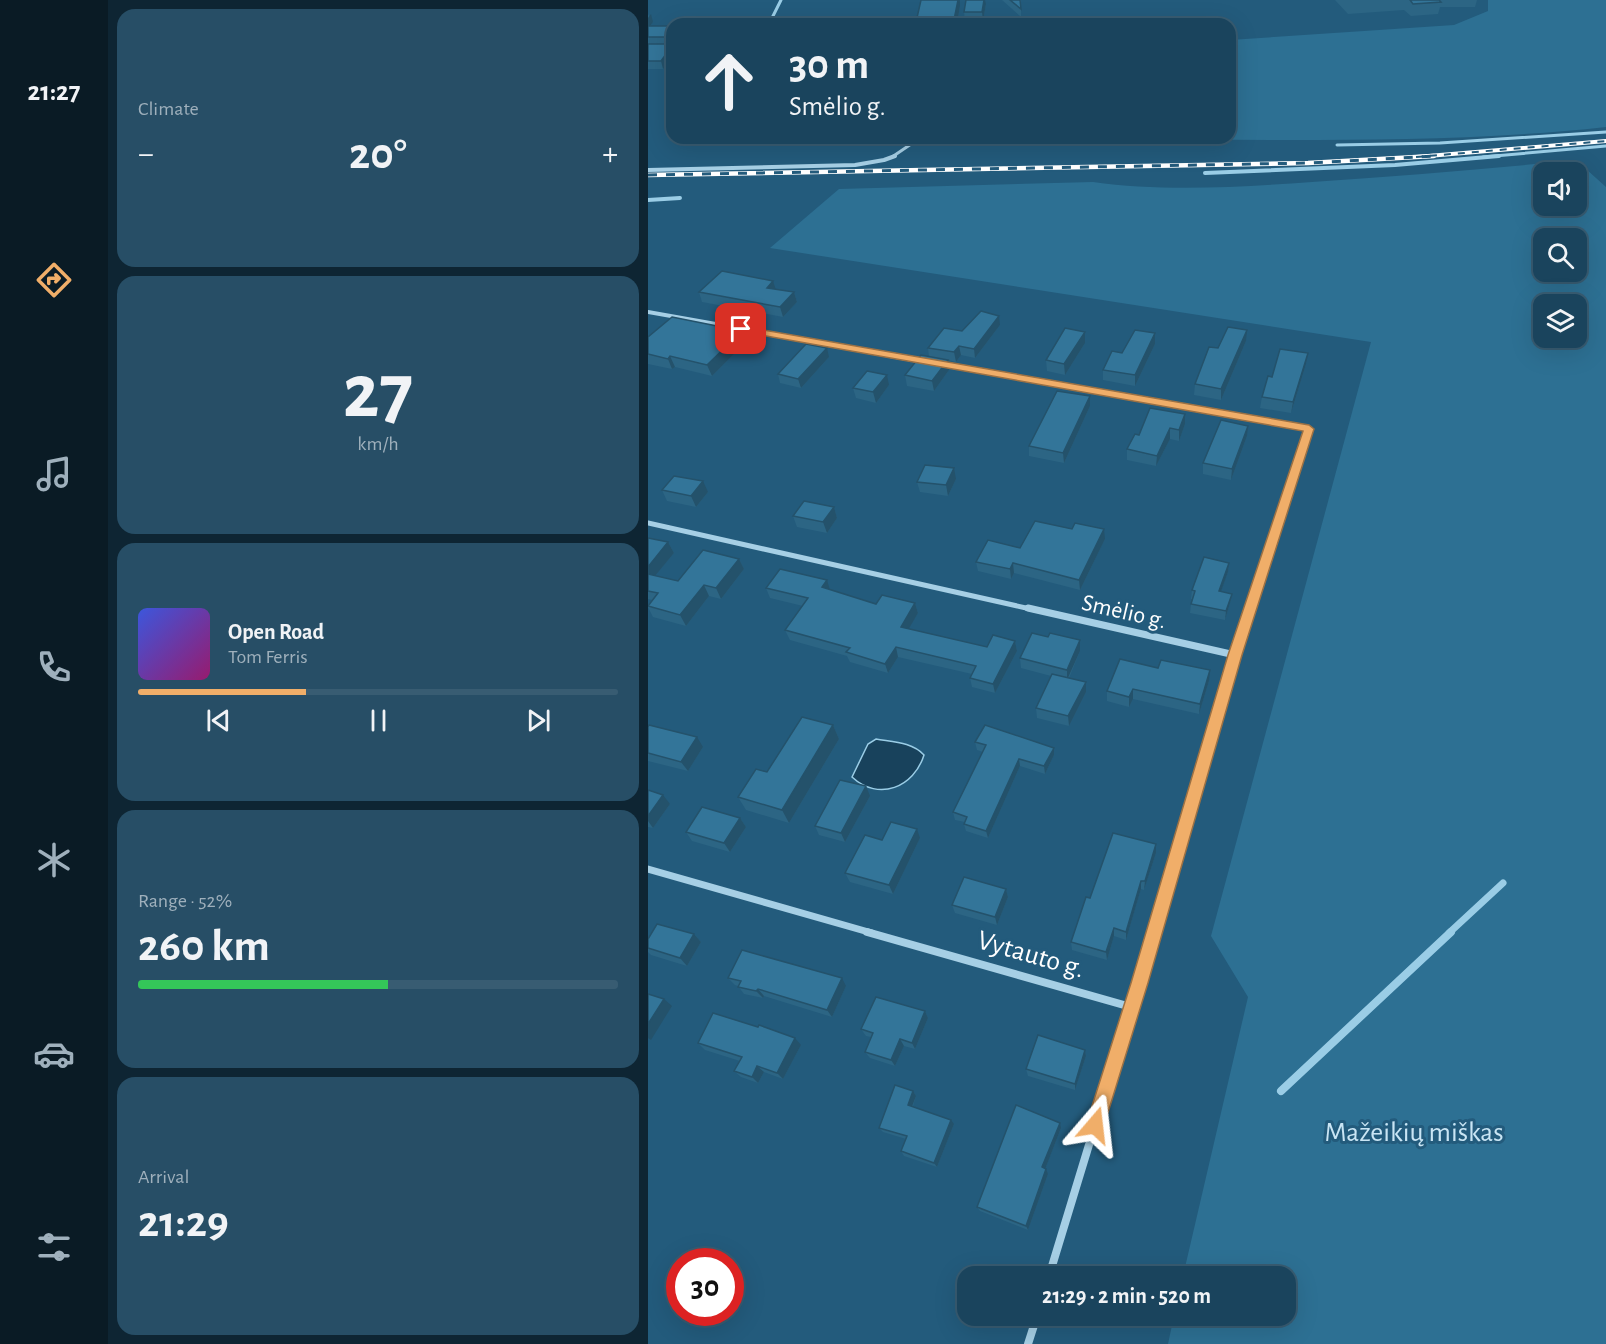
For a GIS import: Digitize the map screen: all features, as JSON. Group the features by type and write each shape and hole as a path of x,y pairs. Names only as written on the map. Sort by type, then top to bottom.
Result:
{"street":[{"path":"648,170 874,163 884,162 901,154 913,144"},
{"path":"648,312 1309,429 1235,655 1052,1266"},
{"name":"Smėlio g.","path":"648,524 1235,655"},
{"name":"Vytauto g.","path":"648,869 1131,1007"},
{"path":"1028,1344 1034,1326"}],"green space":[{"path":"1488,0 1606,0 1606,127 1490,136 1236,140 1236,40 1454,25 1488,11"},
{"name":"Mažeikių miškas","path":"1576,160 1578,162 1553,162"},
{"name":"Mažeikių miškas","path":"1533,164 1533,216 1587,216 1587,170 1606,187 1606,1344 1168,1344 1172,1326 1296,1326 1296,1266 1185,1266 1248,997 1211,936 1371,342 770,248 839,189 1093,182 1174,188 1230,187"}],"shaded area":[{"path":"876,739 914,747 924,755 919,766 904,783 884,789 873,789 862,785 852,777 868,744"}],"building":[{"path":"921,0 958,0 954,18 917,18"},
{"path":"966,0 984,0 982,12 964,12"},
{"path":"1010,0 1020,0 1021,9"},
{"path":"1410,0 1439,0 1441,2 1413,4"},
{"path":"648,26 666,26 666,37 648,37"},
{"path":"648,44 666,44 666,54 661,61 648,61"},
{"path":"722,271 773,281 767,288 794,292 780,307 699,292"},
{"path":"981,311 999,316 974,349 959,346 954,352 928,348 944,328 962,331"},
{"path":"672,317 742,331 707,365 670,356 668,359 648,354 648,337"},
{"path":"1228,327 1247,330 1221,389 1195,384 1209,347 1218,348"},
{"path":"1065,328 1085,332 1064,364 1046,360"},
{"path":"1135,330 1155,333 1135,375 1103,370 1112,351 1122,353"},
{"path":"806,344 827,348 798,379 778,374"},
{"path":"1280,349 1308,353 1293,402 1262,397 1268,376 1272,377"},
{"path":"921,355 948,360 932,381 905,375"},
{"path":"867,371 887,375 873,392 853,388"},
{"path":"1057,391 1090,396 1063,453 1029,446"},
{"path":"1150,408 1185,414 1179,430 1170,428 1157,456 1127,449 1135,434 1139,435"},
{"path":"1221,420 1248,426 1232,469 1203,463"},
{"path":"925,465 954,468 946,485 917,482"},
{"path":"674,476 703,481 691,496 662,490"},
{"path":"804,501 834,507 823,522 793,516"},
{"path":"1035,521 1072,529 1075,523 1104,529 1079,580 1013,563 1010,569 976,562 988,540 1020,548"},
{"path":"648,538 668,542 648,567"},
{"path":"703,550 739,559 716,588 704,585 680,615 648,606 658,593 648,591 648,574 678,581"},
{"path":"1204,557 1229,563 1219,591 1232,594 1226,611 1191,604 1195,591 1192,590"},
{"path":"780,569 827,580 822,587 876,604 882,595 915,603 901,627 987,647 993,635 1015,641 993,684 970,678 976,666 896,647 885,664 846,652 850,648 785,630 808,598 766,588"},
{"path":"1032,633 1048,637 1050,633 1080,640 1067,670 1020,658"},
{"path":"1120,659 1158,668 1161,660 1210,670 1200,704 1133,689 1129,697 1107,691"},
{"path":"1052,674 1086,682 1068,716 1036,708"},
{"path":"802,717 833,725 782,810 738,797 756,769 767,772"},
{"path":"649,725 697,737 681,762 648,753"},
{"path":"985,725 1054,748 1044,766 1019,759 986,831 964,824 967,817 953,812 986,745 975,742"},
{"path":"840,780 866,786 841,833 815,826"},
{"path":"648,790 663,795 648,816"},
{"path":"702,807 740,818 724,843 686,832"},
{"path":"891,822 917,829 889,885 845,873 865,835 882,840"},
{"path":"1113,833 1156,844 1145,881 1141,881 1126,932 1114,928 1106,952 1071,942 1086,897 1090,898"},
{"path":"964,877 1006,889 995,917 952,905"},
{"path":"657,924 694,934 680,958 648,948 648,939"},
{"path":"742,950 842,978 827,1010 758,989 756,991 738,987 741,981 728,978"},
{"path":"648,994 664,999 648,1024"},
{"path":"876,997 925,1011 912,1043 900,1039 891,1060 865,1052 873,1033 861,1029"},
{"path":"713,1013 758,1027 759,1025 795,1038 777,1073 757,1066 752,1077 734,1071 742,1057 698,1043"},
{"path":"1038,1035 1085,1050 1075,1084 1026,1069"},
{"path":"895,1085 913,1091 908,1105 951,1120 934,1163 901,1151 907,1136 879,1128"},
{"path":"1016,1105 1060,1123 1042,1167 1046,1169 1026,1226 977,1207"}],"waterway":[{"path":"772,18 781,0"},
{"path":"1337,145 1440,143 1606,132"},
{"path":"1483,157 1606,146"},
{"path":"1205,173 1395,165 1499,156"},
{"path":"648,200 680,198"},
{"path":"1449,933 1503,883"},
{"path":"1281,1091 1451,932"}],"railway":[{"path":"1416,157 1606,141"},
{"path":"1416,157 1434,156"},
{"path":"648,175 1308,163 1416,157"}],"route":[{"path":"741,329 1309,429 1235,655 1140,983 1095,1125"}]}
